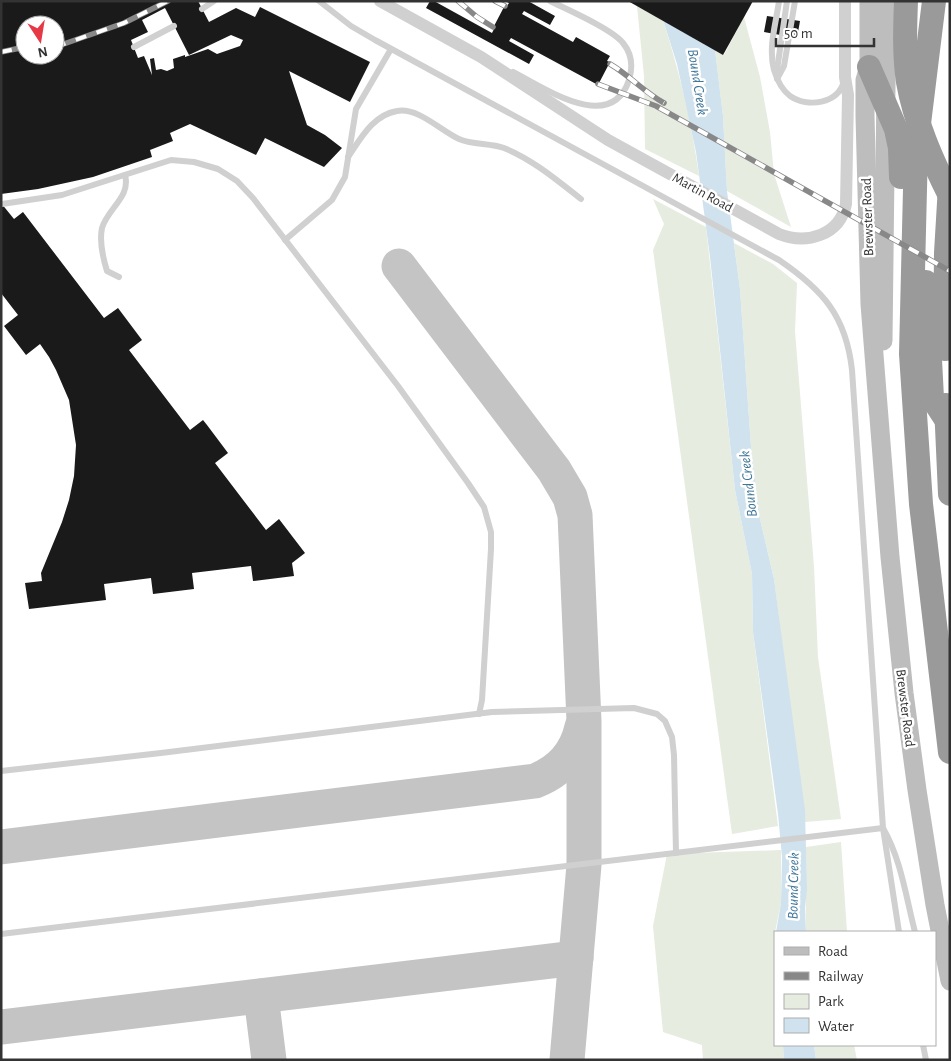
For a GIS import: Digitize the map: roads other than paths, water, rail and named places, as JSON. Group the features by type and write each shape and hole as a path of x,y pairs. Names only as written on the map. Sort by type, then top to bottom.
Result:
{"highway":[{"path":"906,1 906,62 911,93 924,140 950,196"},
{"path":"911,354 916,148 934,1"},
{"path":"947,420 932,398 925,232 932,114 940,55 950,3"},
{"path":"869,67 896,129 900,148 903,264 921,504 950,752"},
{"path":"950,186 945,282 950,494"}],"street":[{"name":"Martin Road","path":"380,1 463,46 599,135 779,234 798,239 816,237 828,232 840,220 845,210 847,198 848,96 845,77 845,1"},
{"name":"Brewster Road","path":"869,1 869,67 865,80 866,178 871,319 880,432 904,693 924,840 947,976"},
{"name":"Brewster Road","path":"880,432 884,320 887,1"}],"lane":[{"path":"202,9 214,1"},
{"path":"319,1 351,26 390,49 760,248 796,272 820,292 832,308 846,337 850,358 883,828 899,931"},
{"path":"463,46 578,104 592,106 611,102 624,90 629,79 632,66 627,49 615,35 550,1"},
{"path":"779,1 772,38 772,55 780,85 789,95 801,101 813,103 824,101 835,95 843,86 845,77"},
{"path":"778,79 777,65 787,1"},
{"path":"778,79 784,66 795,1"},
{"path":"134,47 174,26"},
{"path":"285,240 332,200 345,177 356,109 390,49"},
{"path":"348,157 368,128 384,115 398,110 411,111 460,140 490,144 506,149 543,170 581,199"},
{"path":"2,204 62,195 171,160 194,162 218,169 236,180 248,192 398,386 484,507 491,532 492,549 482,700 479,714"},
{"path":"119,277 107,271 102,255 102,228 124,194 127,184 125,174"},
{"path":"1,771 479,714 515,711 634,708 657,714 665,721 672,737 676,853"},
{"path":"1,934 883,828"},
{"path":"883,828 891,841 899,865 914,931"},
{"path":"923,1046 926,1060"}],"water":[{"name":"Bound Creek","path":"663,20 715,50 723,116 727,191 740,289 751,447 760,519 774,579 805,810 806,931 776,931 781,903 782,857 778,814 753,632 752,574 735,490 710,257 696,152 677,64"},
{"path":"783,1046 814,1046 816,1060 784,1060"}],"railway":[{"path":"65,44 124,23 168,1"},
{"path":"458,1 477,17 493,27"},
{"path":"495,1 505,6"},
{"path":"1,52 15,49"},
{"path":"610,64 664,103"},
{"path":"598,84 656,106 950,271"}]}
